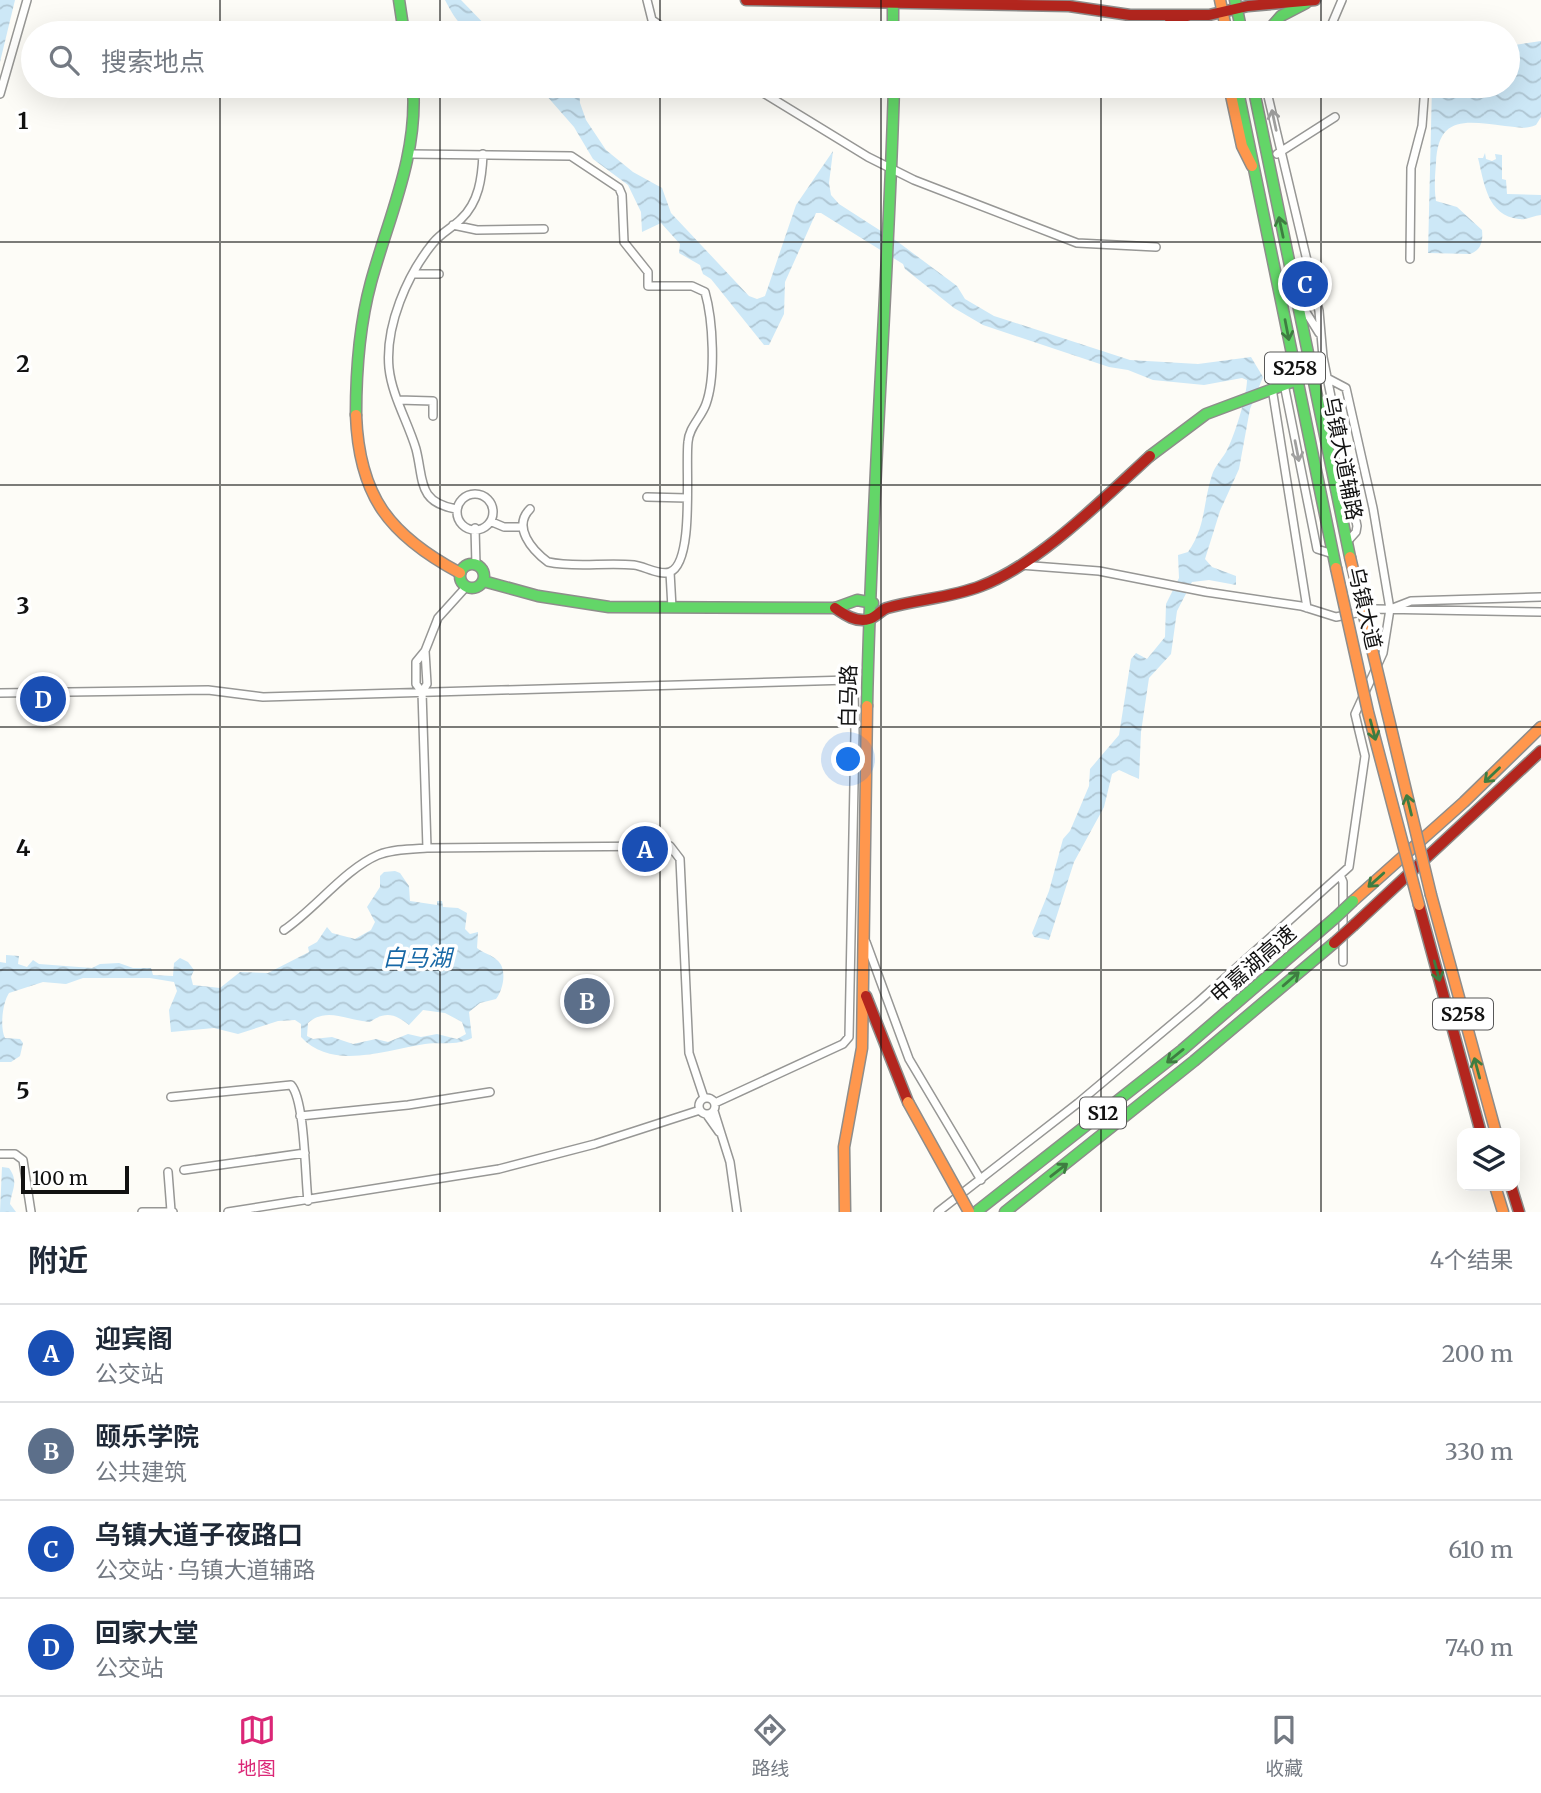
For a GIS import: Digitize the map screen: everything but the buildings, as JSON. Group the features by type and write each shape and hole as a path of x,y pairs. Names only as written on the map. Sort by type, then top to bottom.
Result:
{"main road":[{"path":"399,0 402,21"},
{"path":"746,0 1069,6 1150,15 1223,13 1236,4 1311,1"},
{"path":"1220,0 1225,21"},
{"path":"893,1 893,21"},
{"path":"1277,21 1281,16 1311,1"},
{"path":"1150,15 1177,21"},
{"path":"413,98 414,128 410,154 370,283 362,321 356,378 359,440 370,493 384,513 419,548 460,573"},
{"name":"白马路","path":"845,1212 844,1147 862,1048 869,602 890,231 894,98"},
{"path":"1232,98 1242,146 1253,167"},
{"name":"乌镇大道","path":"1239,98 1368,712 1479,1128"},
{"name":"乌镇大道","path":"1255,98 1346,542 1431,895 1495,1128"},
{"path":"1260,201 1275,198"},
{"path":"835,608 850,618 869,619 885,608 921,603 982,586 1020,565 1093,509 1156,450 1206,414 1297,380"},
{"path":"476,565 484,573 483,581 474,589 466,587 460,581 460,573 465,566 476,565"},
{"path":"483,581 582,604 672,608 835,608 858,600 885,608"},
{"name":"申嘉湖高速","path":"976,1212 1227,1012 1464,802 1541,727"},
{"name":"申嘉湖高速","path":"1005,1212 1238,1025 1334,943 1541,751"},
{"path":"863,987 886,1053 908,1102 969,1212"},
{"path":"1497,1191 1503,1212"},
{"path":"1513,1191 1519,1212"}],"street":[{"path":"0,94 27,0"},
{"path":"647,0 648,14 653,21"},
{"path":"1333,21 1342,0"},
{"path":"772,98 892,169 1077,243 1156,247"},
{"name":"乌镇大道辅路","path":"1269,98 1319,311 1327,378 1357,526 1356,532 1346,542"},
{"path":"1410,259 1411,168 1422,126 1424,98"},
{"path":"1268,160 1335,117"},
{"path":"410,154 571,156 578,159 619,188 622,195 624,242 648,272 648,286 692,286 705,292 711,342 710,386 706,404 688,438 684,547 680,559 670,572 672,608"},
{"path":"456,509 436,503 424,490 414,441 391,378 390,350 397,313 413,274 435,241 462,218 477,194 483,155"},
{"path":"453,225 477,230 544,229"},
{"path":"413,274 439,274"},
{"path":"1296,296 1320,333"},
{"path":"938,1212 981,1180 1197,1003 1340,876 1351,862 1365,762 1356,710 1383,653 1390,609 1374,508 1346,388 1342,383 1327,378"},
{"path":"1284,384 1317,549 1333,554"},
{"path":"1270,389 1307,608"},
{"path":"398,400 433,401 433,416"},
{"path":"492,522 493,505 485,496 463,497 456,509 460,524 475,528 492,522 504,527 523,527"},
{"path":"647,497 687,498"},
{"path":"530,509 524,518 523,527 530,545 548,562 630,565 670,572"},
{"path":"475,528 476,565"},
{"path":"1020,565 1099,571 1307,608 1336,617 1390,609 1541,612"},
{"path":"422,692 416,684 416,663 425,651 438,618 466,587"},
{"path":"1390,609 1411,601 1541,597"},
{"path":"425,651 427,684 422,692 427,848"},
{"path":"416,671 427,671"},
{"path":"0,693 208,690 263,697 841,678 853,684 854,912 849,1037 830,1050 709,1110 595,1144 499,1169 228,1212"},
{"path":"284,930 308,914 372,858 397,850 653,844 674,849 680,859 689,1053 704,1098"},
{"path":"1340,876 1343,882 1343,962"},
{"path":"864,938 909,1059 981,1180"},
{"path":"171,1097 286,1083 294,1088 300,1116 308,1201"},
{"path":"300,1116 490,1092"},
{"path":"704,1098 699,1105 709,1110"},
{"path":"704,1098 709,1098 709,1110 732,1171 737,1212"},
{"path":"184,1170 304,1153"},
{"path":"0,1154 15,1154 23,1160 27,1170 27,1196 31,1212"},
{"path":"142,1212 172,1212 168,1172"}],"water":[{"path":"0,0 15,0 0,62"},
{"path":"445,0 461,0 481,21 458,21"},
{"path":"1541,41 1541,117 1536,125 1524,128 1467,123 1448,129 1442,136 1435,177 1436,201 1457,207 1482,230 1482,241 1470,254 1428,253 1432,98 1520,98 1520,44"},
{"path":"549,98 580,98 586,120 606,150 633,172 662,188 671,213 749,296 757,299 765,296 796,205 833,151 829,183 831,195 839,204 898,242 957,286 965,299 994,316 1130,360 1198,364 1251,357 1263,377 1250,409 1239,469 1220,511 1205,559 1212,567 1236,576 1236,585 1209,580 1192,582 1177,611 1171,654 1149,678 1141,732 1139,779 1119,770 1112,774 1104,807 1074,862 1049,940 1034,937 1032,933 1049,891 1063,839 1070,831 1089,786 1090,769 1119,735 1131,659 1136,653 1147,659 1165,637 1166,604 1179,578 1178,555 1188,552 1198,533 1212,475 1233,437 1247,380 1242,378 1204,385 1153,380 983,325 954,308 905,269 903,264 821,213 816,213 785,282 784,314 769,345 764,345 711,279 703,274 700,265 679,253 680,244 661,223 642,232 641,212 628,185 593,159 574,127"},
{"path":"1485,153 1486,159 1492,161 1496,159 1495,154 1502,155 1502,179 1506,180 1507,194 1541,195 1541,215 1519,219 1500,212 1485,187 1478,158 1483,158"},
{"name":"白马湖","path":"384,872 400,873 409,886 410,901 437,905 437,901 442,901 443,907 458,908 467,913 465,929 470,934 478,932 477,948 500,964 503,979 496,999 480,1003 469,1012 472,1038 455,1043 425,1044 360,1056 344,1056 314,1047 301,1037 301,1024 295,1020 278,1021 238,1034 214,1028 171,1032 169,1010 177,991 174,982 150,978 83,978 66,984 43,982 9,993 3,1009 3,1034 5,1038 20,1039 23,1043 20,1056 11,1062 0,1062 0,962 6,963 6,955 19,956 18,964 27,967 33,960 39,964 92,968 100,964 119,963 133,968 151,968 153,975 173,976 174,963 180,958 188,962 194,970 191,977 193,985 220,988 240,972 268,973 309,952 308,947 317,942 327,927 332,933 355,939 371,930 375,922 367,907 380,887 380,876","holes":["423,1010 445,1013 462,1022 466,1034 457,1039 437,1034 421,1037 408,1034 388,1042 376,1039 353,1044 332,1037 313,1039 307,1036 308,1023 323,1016 370,1022 390,1015 409,1025"]},
{"path":"2,1167 9,1168 14,1177 10,1204 16,1212 0,1212"}],"traffic: fast":[{"path":"399,0 402,21"},
{"path":"893,0 893,21"},
{"path":"1235,0 1239,21"},
{"path":"1277,21 1306,3"},
{"path":"356,415 364,315 371,282 407,161 413,98"},
{"path":"867,706 894,98"},
{"path":"1239,98 1336,568"},
{"path":"1255,98 1350,557"},
{"path":"1150,456 1206,414 1297,380"},
{"path":"472,564 481,567 484,576 481,585 472,588 463,585 460,576 463,567 472,564"},
{"path":"483,581 538,596 609,607 835,608 857,600 873,603"},
{"path":"1335,918 1353,901"},
{"path":"976,1212 1182,1050 1335,918"},
{"path":"1005,1212 1194,1061 1334,943"}],"traffic: slow":[{"path":"1220,0 1224,21"},
{"path":"1232,98 1242,146 1252,166"},
{"path":"356,415 358,443 364,469 382,510 414,544 460,573"},
{"path":"1350,557 1431,895"},
{"path":"1336,568 1368,712 1419,905"},
{"path":"845,1212 844,1147 862,1048 867,706"},
{"path":"1353,901 1464,802 1541,727"},
{"path":"1431,895 1495,1128"},
{"path":"908,1102 969,1212"},
{"path":"1497,1191 1503,1212"}],"traffic: jam":[{"path":"746,0 1069,6 1130,15 1209,15 1248,6 1315,0"},
{"path":"1170,19 1176,21"},
{"path":"835,608 851,618 865,620 887,608 970,590 1003,576 1048,546 1092,510 1150,456"},
{"path":"1354,925 1541,751"},
{"path":"1419,905 1480,1128"},
{"path":"1334,943 1354,925"},
{"path":"866,996 908,1102"},
{"path":"1513,1191 1519,1212"}],"place":[{"name":"乌镇大道子夜路口","path":"1305,284"},
{"name":"回家大堂","path":"43,699"},
{"name":"迎宾阁","path":"645,849"},
{"name":"颐乐学院","path":"587,1001"}]}
